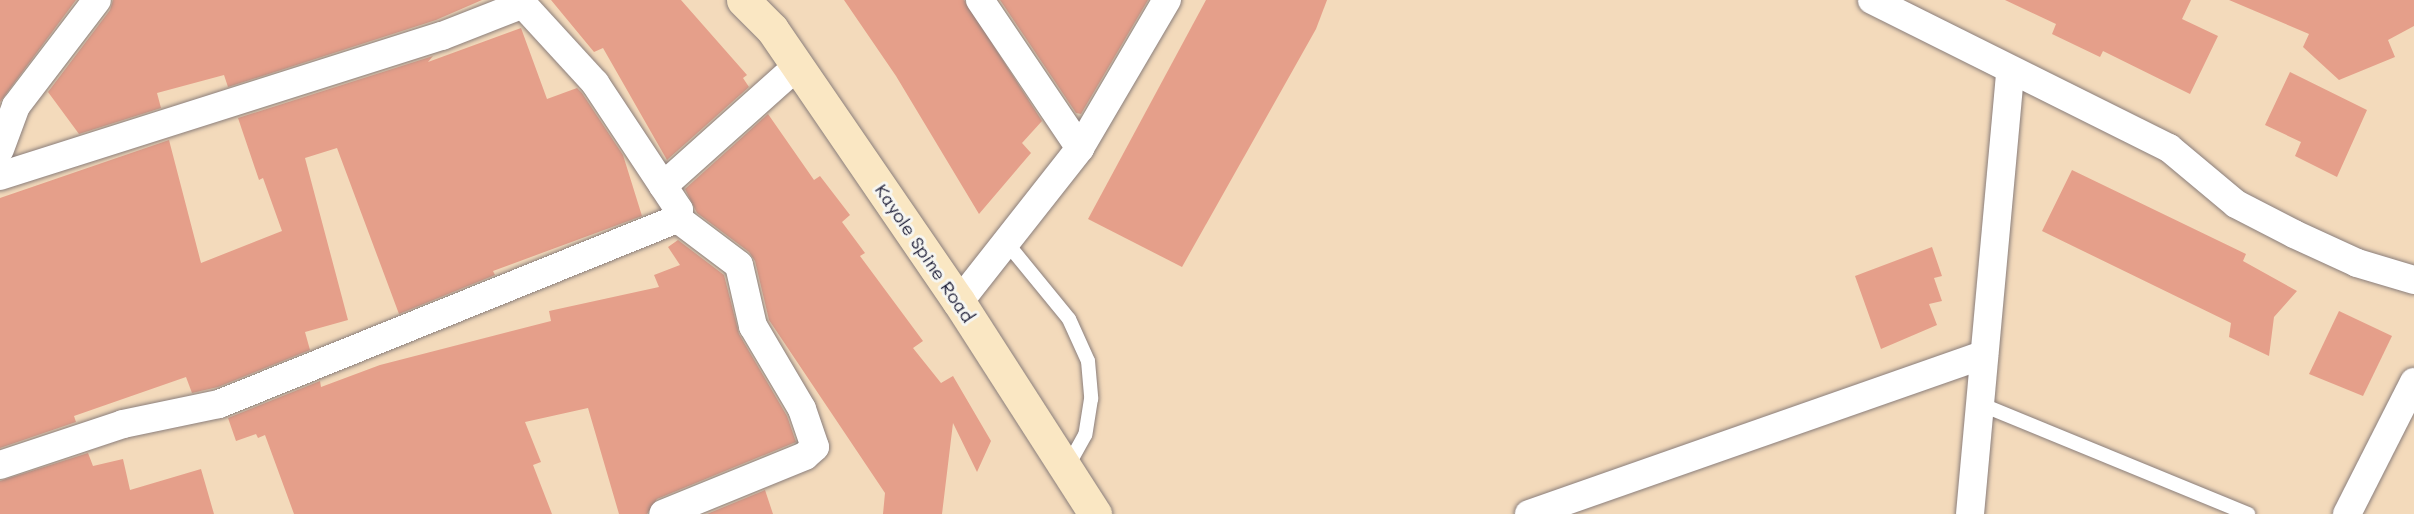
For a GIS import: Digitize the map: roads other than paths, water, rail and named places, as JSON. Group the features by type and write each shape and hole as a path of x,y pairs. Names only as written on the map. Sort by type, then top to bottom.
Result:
{"main road":[{"name":"Kayole Spine Road","path":"744,0 772,29 959,302 1067,467 1095,514"}],"street":[{"path":"0,149 16,106 97,0"},
{"path":"980,0 1080,148"},
{"path":"959,302 1080,148 1167,0"},
{"path":"1872,0 2010,72 2169,148 2236,204 2294,234 2357,263 2414,280"},
{"path":"0,176 442,36 520,3 595,83 679,210 678,219"},
{"path":"663,186 797,66"},
{"path":"1970,514 2010,72"},
{"path":"0,465 123,424 219,404 678,219"},
{"path":"663,514 805,456 815,447 802,409 753,326 739,265 678,219"},
{"path":"1529,514 1984,355"},
{"path":"2347,514 2414,382"}],"lane":[{"path":"1006,242 1069,319 1088,362 1091,399 1085,435 1067,467"},
{"path":"1980,404 2248,514"}]}
